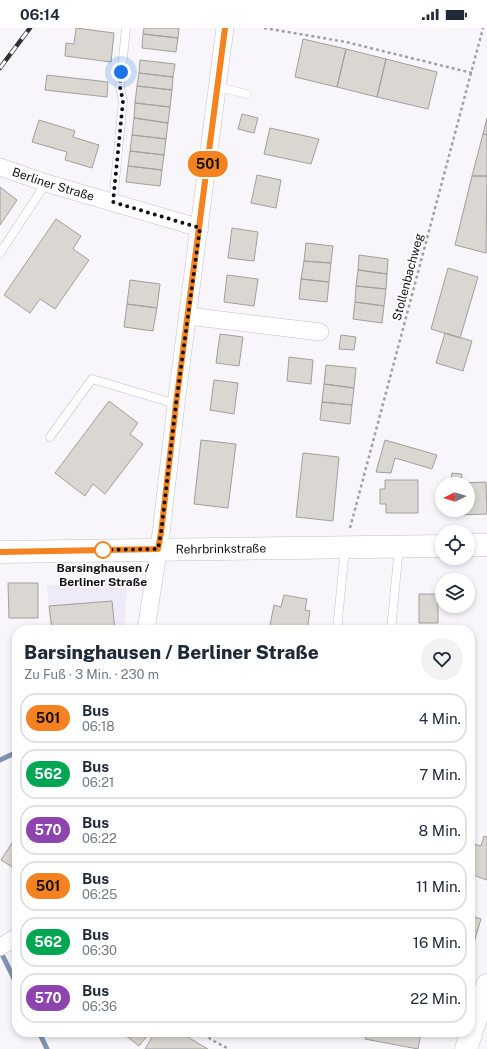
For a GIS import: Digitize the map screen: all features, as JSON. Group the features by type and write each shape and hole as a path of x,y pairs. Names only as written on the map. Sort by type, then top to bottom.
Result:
{"main road":[{"name":"Rehrbrinkstraße","path":"0,552 158,549 347,539 400,546 435,546"},
{"path":"475,545 487,545"},
{"path":"475,1022 487,985"},
{"path":"466,1049 470,1037"}],"street":[{"path":"147,625 161,533 176,404 225,28"},
{"name":"Berliner Straße","path":"0,167 46,183 200,228"},
{"path":"188,316 320,332"}],"lane":[{"path":"113,202 123,101 120,87 126,28"},
{"path":"218,87 247,94"},
{"path":"0,253 46,183"},
{"path":"50,437 92,379 176,404"},
{"path":"338,625 347,539"},
{"path":"392,625 400,546"}],"path":[{"path":"264,28 346,42 472,73"},
{"name":"Stollenbachweg","path":"347,539 483,28"},
{"path":"208,1037 210,1040 229,1049"}],"shaded area":[{"path":"120,582 127,589 124,625 51,625 47,585"}],"building":[{"path":"76,28 114,33 111,62 65,56 66,43 74,44"},
{"path":"144,28 179,28 178,38 143,34"},
{"path":"143,34 178,38 176,52 142,48"},
{"path":"303,39 346,49 337,87 295,77"},
{"path":"346,49 386,59 377,97 337,87"},
{"path":"386,59 437,72 428,109 377,97"},
{"path":"140,60 175,64 173,77 139,73"},
{"path":"139,73 173,77 172,90 137,86"},
{"path":"47,75 108,82 107,97 45,90"},
{"path":"137,86 172,90 170,107 135,103"},
{"path":"135,103 170,107 168,123 134,118"},
{"path":"242,114 258,118 254,133 238,129"},
{"path":"134,118 168,123 166,139 132,135"},
{"path":"487,118 487,135 483,134"},
{"path":"39,120 75,131 73,137 99,145 92,168 65,160 67,152 32,142"},
{"path":"270,128 319,139 311,164 264,154"},
{"path":"483,134 487,135 487,176 472,176"},
{"path":"132,135 166,139 164,155 130,151"},
{"path":"130,151 164,155 162,170 128,166"},
{"path":"128,166 162,170 160,186 126,182"},
{"path":"257,175 281,180 276,208 251,203"},
{"path":"472,176 487,176 486,253 455,245"},
{"path":"0,187 17,200 0,225"},
{"path":"56,219 81,236 73,249 89,260 55,309 40,299 30,313 4,295"},
{"path":"232,228 258,232 254,261 228,258"},
{"path":"306,243 333,246 331,263 304,261"},
{"path":"359,255 388,259 387,274 358,270"},
{"path":"304,261 331,263 329,282 301,279"},
{"path":"448,268 478,277 460,338 431,329"},
{"path":"358,270 387,274 386,289 356,286"},
{"path":"227,275 258,279 254,306 224,302"},
{"path":"301,279 329,282 327,302 299,299"},
{"path":"130,280 160,284 157,308 127,304"},
{"path":"356,286 386,289 384,306 355,302"},
{"path":"355,302 384,306 382,323 353,319"},
{"path":"127,304 157,308 153,331 124,327"},
{"path":"445,333 472,341 463,371 436,363"},
{"path":"220,334 243,337 239,366 216,363"},
{"path":"341,335 356,337 354,350 339,349"},
{"path":"289,357 313,360 311,384 287,381"},
{"path":"326,365 356,368 354,388 324,384"},
{"path":"214,380 238,383 234,414 210,410"},
{"path":"324,384 354,388 352,405 322,402"},
{"path":"109,401 138,423 130,434 143,444 105,494 93,484 85,496 55,473"},
{"path":"322,402 352,405 350,424 320,420"},
{"path":"201,440 236,444 228,508 194,504"},
{"path":"385,440 437,455 432,469 395,458 391,473 376,472"},
{"path":"303,453 339,457 333,521 296,517"},
{"path":"452,473 462,474 462,477 451,477"},
{"path":"385,480 418,480 418,513 386,513 386,504 380,504 380,489 385,489"},
{"path":"475,482 486,482 487,514 475,514"},
{"path":"8,583 38,583 38,618 9,618"},
{"path":"419,594 435,594 435,613 438,613 438,623 419,623"},
{"path":"284,595 307,599 305,610 310,611 308,625 270,625 274,605 281,607"},
{"path":"112,601 114,625 51,625 49,606"},
{"path":"484,836 487,837 487,880 475,876 475,844 481,846"},
{"path":"12,843 12,867 1,860"},
{"path":"475,917 481,919 475,939"},
{"path":"127,1037 146,1037 139,1046"},
{"path":"152,1037 188,1037 208,1049 145,1049"},
{"path":"365,1037 420,1037 418,1049 365,1039"}],"waterway":[{"path":"0,760 12,754"},
{"path":"0,950 12,975"},
{"path":"41,1037 47,1049"}],"railway":[{"path":"0,68 30,28"}],"bus line":[{"name":"501","path":"0,552 158,549 225,28"}],"place":[{"name":"Barsinghausen / Berliner Straße","path":"103,550"}],"route":[{"path":"103,550 100,550 158,549 200,228 113,202 123,101 120,87 121,72"}]}
